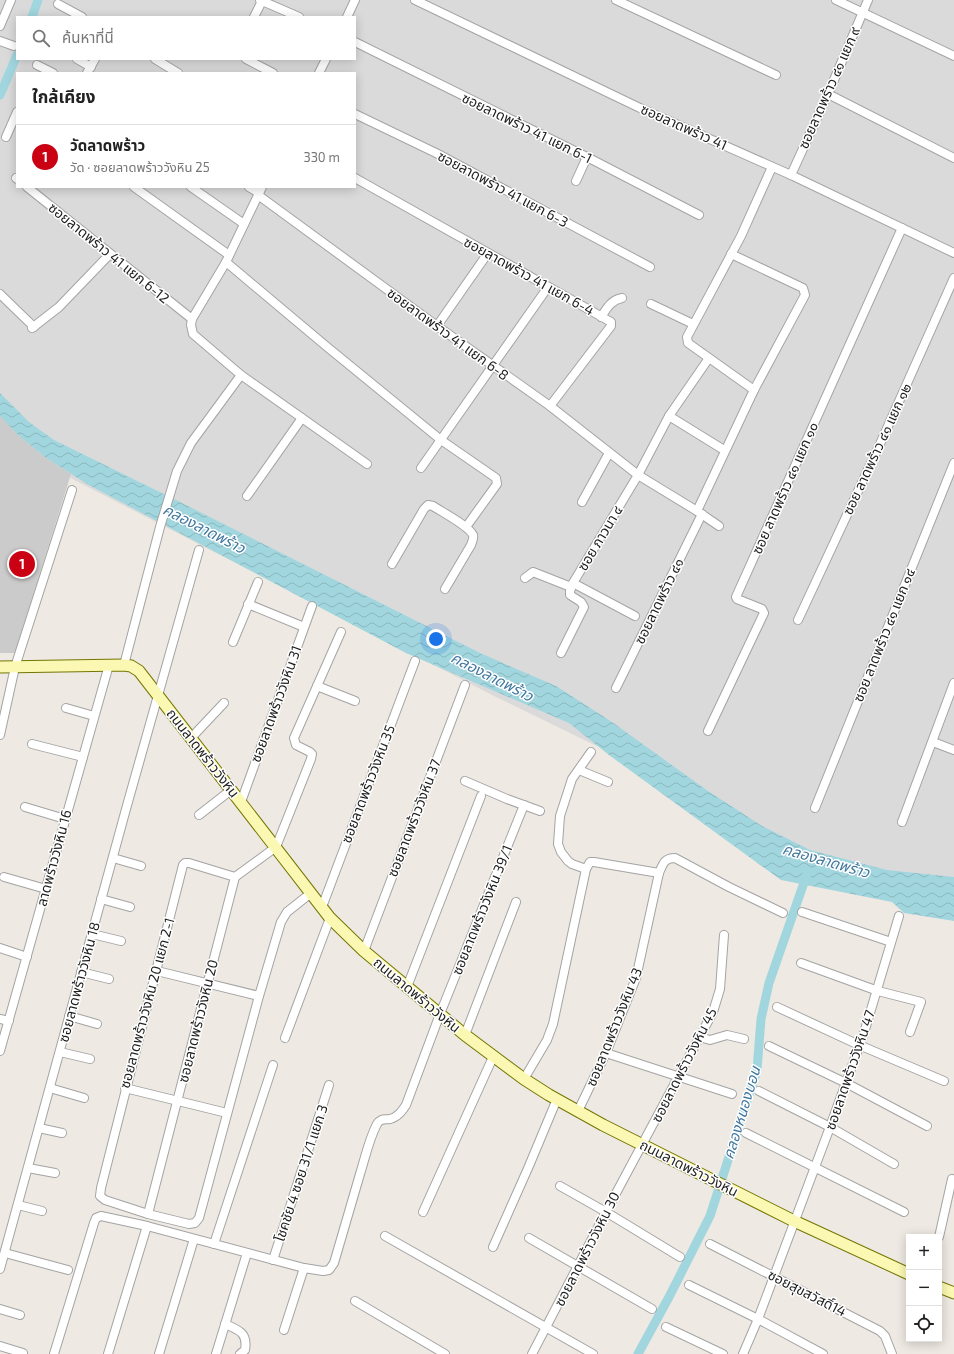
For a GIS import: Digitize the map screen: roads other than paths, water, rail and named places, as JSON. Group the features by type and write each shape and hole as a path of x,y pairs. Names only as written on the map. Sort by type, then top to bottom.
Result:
{"main road":[{"name":"ถนนลาดพร้าววังหิน","path":"0,667 124,665 131,666 139,671 330,918 364,951 493,1057 524,1079 557,1099 642,1145 794,1221 906,1273"},
{"path":"942,1288 954,1293"}],"street":[{"path":"0,26 11,0"},
{"path":"254,16 261,0 297,16"},
{"path":"347,16 355,0"},
{"name":"ซอยลาดพร้าว 41","path":"415,0 640,108 791,175 954,253"},
{"path":"616,0 776,75"},
{"path":"836,0 954,56"},
{"name":"ซอยลาดพร้าว ๔๑ แยก ๙","path":"791,175 828,94 868,0"},
{"path":"58,4 80,16"},
{"path":"0,40 14,46"},
{"name":"ซอยลาดพร้าว 41 แยก 6-1","path":"356,42 698,215"},
{"path":"78,60 89,70 94,60"},
{"path":"157,60 176,72"},
{"path":"248,60 271,72"},
{"path":"320,72 326,60"},
{"path":"37,64 51,72"},
{"path":"828,94 954,158"},
{"path":"6,137 16,114"},
{"name":"ซอยลาดพร้าว 41 แยก 6-3","path":"356,114 436,153 650,268"},
{"path":"576,181 587,158"},
{"path":"754,390 688,343 687,337 731,254 772,167"},
{"name":"ซอยลาดพร้าว 41 แยก 6-4","path":"356,179 611,322 610,326 550,406"},
{"name":"ซอยลาดพร้าว 41 แยก 6-12","path":"28,188 192,319"},
{"path":"135,188 228,259 326,346 441,440 497,480 497,484 466,527"},
{"path":"192,188 244,224"},
{"path":"260,192 228,259 192,319 192,334 241,375 367,464"},
{"name":"ซอยลาดพร้าว 41 แยก 6-8","path":"260,192 437,326 550,406 638,475 699,512"},
{"name":"ซอย ลาดพร้าว ๔๑ แยก ๑๐","path":"708,731 764,613 762,610 736,599 736,597 902,228"},
{"path":"437,326 488,253"},
{"path":"0,294 33,327 59,307 110,254"},
{"name":"ซอยลาดพร้าว ๔๑","path":"616,688 699,512 724,450 754,390 804,299 805,292 802,288 731,254"},
{"name":"ซอย ลาดพร้าว ๔๑ แยก ๑๒","path":"798,620 880,444 954,278"},
{"path":"421,468 548,287"},
{"path":"601,316 610,304 616,299 622,298"},
{"path":"650,304 693,324"},
{"name":"ซอย ภาวนา ๔","path":"635,616 572,585 638,475 669,416 709,358"},
{"path":"124,665 160,527 177,471 191,443 241,375"},
{"path":"669,416 724,450"},
{"path":"247,496 302,418"},
{"path":"582,502 609,453"},
{"name":"ซอย ลาดพร้าว ๔๑ แยก ๑๔","path":"815,808 954,463"},
{"path":"0,735 15,667 72,490"},
{"path":"392,564 424,509 428,505 433,506 466,527 473,535 473,540 445,588"},
{"path":"699,512 719,526"},
{"name":"ซอยลาดพร้าววังหิน 18","path":"0,1269 199,550"},
{"path":"525,578 533,572 572,585 569,593 570,595 581,602 584,607 561,653"},
{"path":"233,642 258,582"},
{"path":"248,604 304,627"},
{"name":"ซอยลาดพร้าววังหิน 31","path":"241,802 312,606"},
{"path":"235,877 276,847 312,754 296,745 294,738 341,632"},
{"name":"ซอยลาดพร้าววังหิน 35","path":"322,907 415,661"},
{"name":"ลาดพร้าววังหิน 16","path":"0,1051 109,665"},
{"name":"ซอยลาดพร้าววังหิน 37","path":"364,951 465,685"},
{"path":"317,686 355,701"},
{"path":"902,822 953,687"},
{"path":"191,738 224,703"},
{"path":"66,708 94,716"},
{"path":"933,742 954,750"},
{"path":"32,744 83,757"},
{"path":"586,869 568,861 561,852 558,844 560,816 572,779 591,752"},
{"path":"579,770 608,782"},
{"path":"465,781 540,810"},
{"path":"199,815 231,790"},
{"path":"407,987 481,796"},
{"name":"ซอยลาดพร้าววังหิน 39/1","path":"304,1268 323,1271 329,1270 334,1263 375,1129 378,1122 381,1120 391,1119 402,1111 524,805"},
{"path":"25,807 65,819"},
{"path":"113,858 141,866"},
{"name":"ซอยลาดพร้าววังหิน 43","path":"578,1111 606,1053 636,978 659,873 664,861 670,858 675,858 729,887 783,913"},
{"path":"524,1079 547,1040 553,1024 586,869 590,862 659,873"},
{"name":"ซอยลาดพร้าววังหิน 20 แยก 2-1","path":"148,1214 105,1200 100,1196 100,1188 125,1088 157,971 184,863 189,863 235,877"},
{"path":"4,877 46,890"},
{"name":"ซอยลาดพร้าววังหิน 20","path":"148,1214 235,877"},
{"path":"148,1214 189,1224 195,1223 199,1218 259,996 281,922 287,912 311,894"},
{"path":"101,900 130,907"},
{"path":"465,1035 516,902"},
{"path":"802,912 891,942"},
{"name":"ซอยลาดพร้าววังหิน 47","path":"743,1354 758,1319 773,1275 846,1084 878,990 899,916"},
{"path":"285,1038 330,918"},
{"path":"92,934 121,941"},
{"name":"ซอยลาดพร้าววังหิน 45","path":"642,1145 713,1012 720,989 724,935"},
{"path":"0,948 27,957"},
{"path":"801,963 878,990 921,1002 910,1032"},
{"path":"157,971 259,996"},
{"path":"81,972 109,979"},
{"path":"777,1007 859,1045 944,1081"},
{"path":"69,1016 97,1024"},
{"path":"0,1018 9,1021"},
{"path":"699,1038 710,1040 727,1035 744,1039"},
{"path":"769,1046 927,1126"},
{"path":"60,1052 90,1059"},
{"path":"606,1053 732,1094"},
{"path":"423,1212 493,1057"},
{"path":"214,1244 273,1065"},
{"name":"โชคชัย 4 ซอย 31/1 แยก 3","path":"273,1260 329,1085"},
{"path":"50,1088 84,1098"},
{"path":"125,1088 227,1113"},
{"path":"759,1091 830,1127 894,1164"},
{"path":"493,1247 530,1166 557,1099"},
{"path":"39,1128 62,1134"},
{"path":"746,1133 904,1212"},
{"name":"ซอยลาดพร้าววังหิน 30","path":"532,1354 642,1145"},
{"path":"28,1168 54,1173"},
{"path":"940,1234 952,1179"},
{"path":"560,1186 680,1257"},
{"path":"18,1205 42,1211"},
{"path":"54,1354 96,1218 101,1216 147,1226 247,1254 304,1268 284,1330"},
{"path":"108,1354 147,1226"},
{"path":"385,1236 593,1354"},
{"path":"529,1238 652,1309"},
{"path":"158,1354 194,1239"},
{"name":"ซอยสุขสวัสดิ์14","path":"710,1244 880,1331 885,1336 892,1354"},
{"path":"5,1254 68,1270"},
{"path":"218,1353 225,1324 247,1254"},
{"path":"689,1285 758,1319 823,1354"},
{"path":"355,1301 445,1354"},
{"path":"0,1309 20,1315"},
{"path":"225,1324 238,1330 244,1336 247,1342 246,1350 240,1354"},
{"path":"666,1327 723,1354"},
{"path":"0,1346 23,1353"}],"water":[{"name":"คลองลาดพร้าว","path":"0,393 29,422 54,440 480,653 556,686 612,722 708,791 762,826 810,850 887,870 954,877 954,921 904,913 892,902 781,880 609,755 569,723 406,653 87,484 45,457 18,435 0,416"}],"waterway":[{"path":"32,16 38,0"},
{"path":"0,95 16,57"},
{"name":"คลองหนองบอน","path":"638,1354 710,1216 757,1070 761,1019 769,983 807,874"}],"place":[{"name":"วัดลาดพร้าว","path":"22,564"}]}
